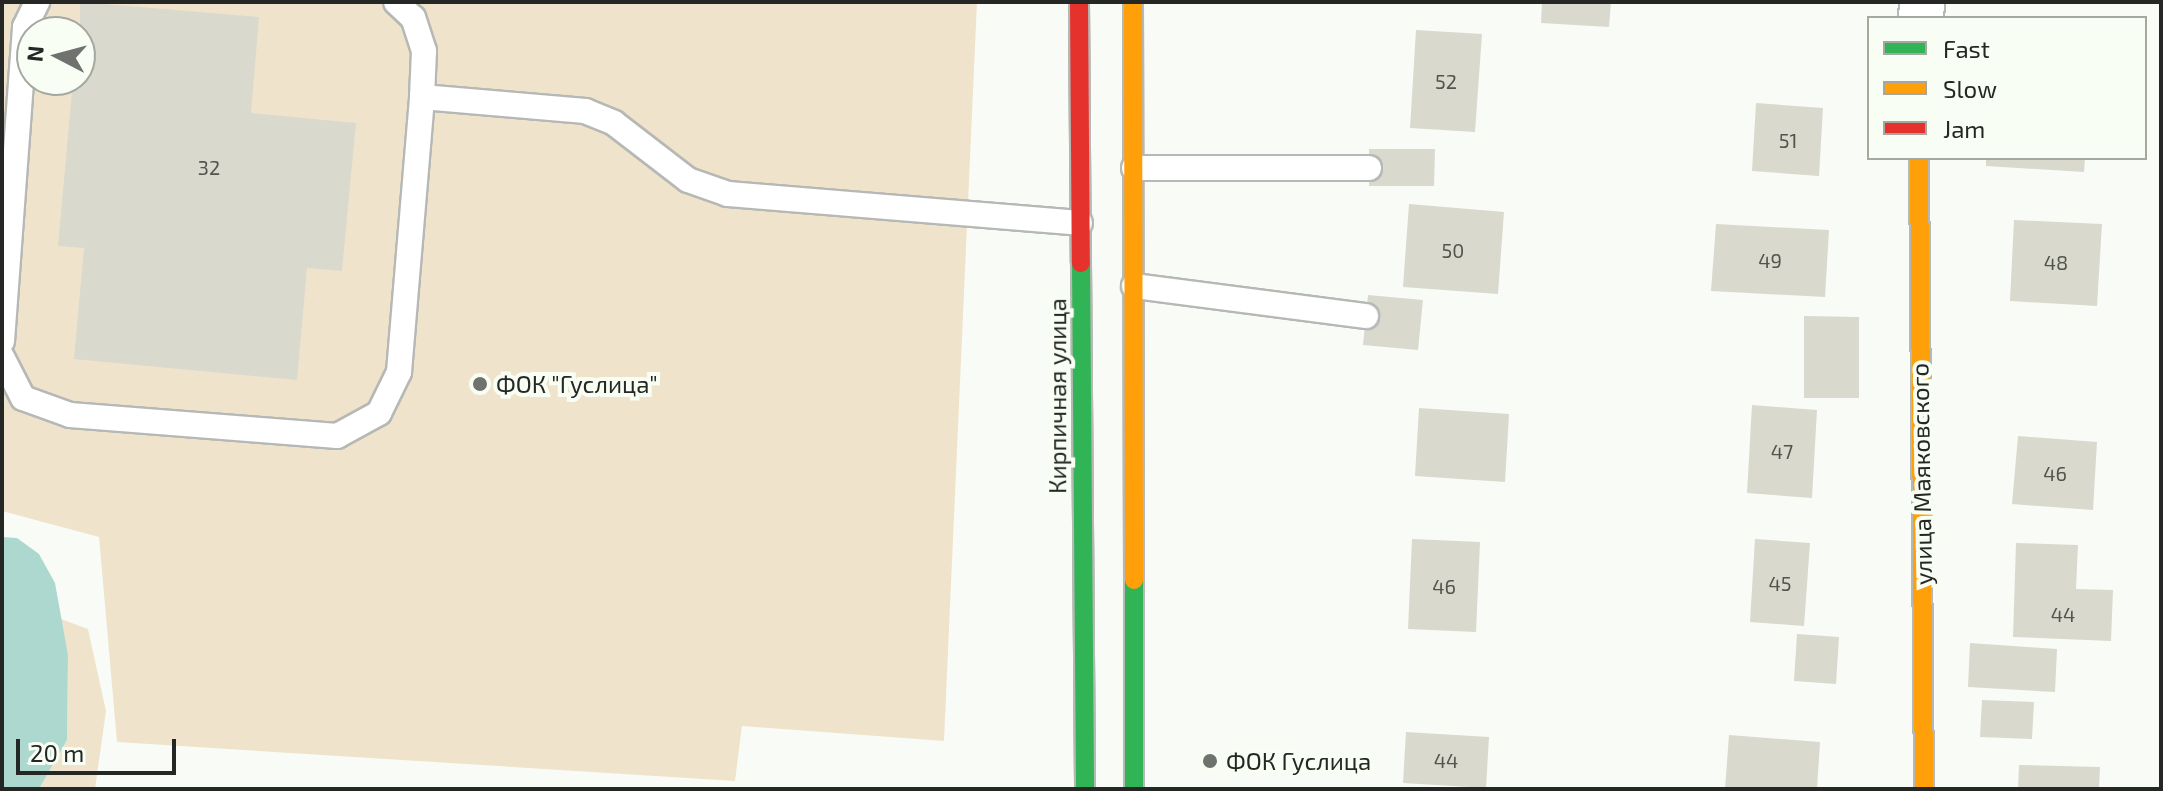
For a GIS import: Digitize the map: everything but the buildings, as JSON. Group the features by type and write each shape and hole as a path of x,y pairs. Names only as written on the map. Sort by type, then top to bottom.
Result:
{"street":[{"name":"Кирпичная улица","path":"1079,2 1085,789"},
{"path":"1133,2 1134,789"},
{"name":"улица Маяковского","path":"1919,160 1924,789"}],"lane":[{"path":"2,341 25,27 37,2"},
{"path":"2,357 23,398 70,415 337,436 379,413 399,372 424,51 413,18 396,2"},
{"path":"422,97 585,111 614,123 688,180 728,194 1080,223"},
{"path":"1134,168 1369,168"},
{"path":"1134,286 1366,316"}],"shaded area":[{"name":"ФОК \"Гуслица\"","path":"2,2 977,2 944,741 742,726 735,781 117,742 99,537 2,511"},
{"path":"61,619 88,629 106,711 95,789 39,789 67,740 68,655"}],"water":[{"path":"2,537 17,538 39,554 55,583 68,655 67,740 39,789 2,789"}],"traffic: fast":[{"path":"1081,263 1085,789"},
{"path":"1134,580 1134,789"}],"traffic: slow":[{"path":"1133,2 1134,580"},
{"path":"1919,160 1924,789"}],"traffic: jam":[{"path":"1079,2 1081,263"}],"place":[{"name":"ФОК \"Гуслица\"","path":"480,384"},
{"name":"ФОК Гуслица","path":"1210,761"}]}
